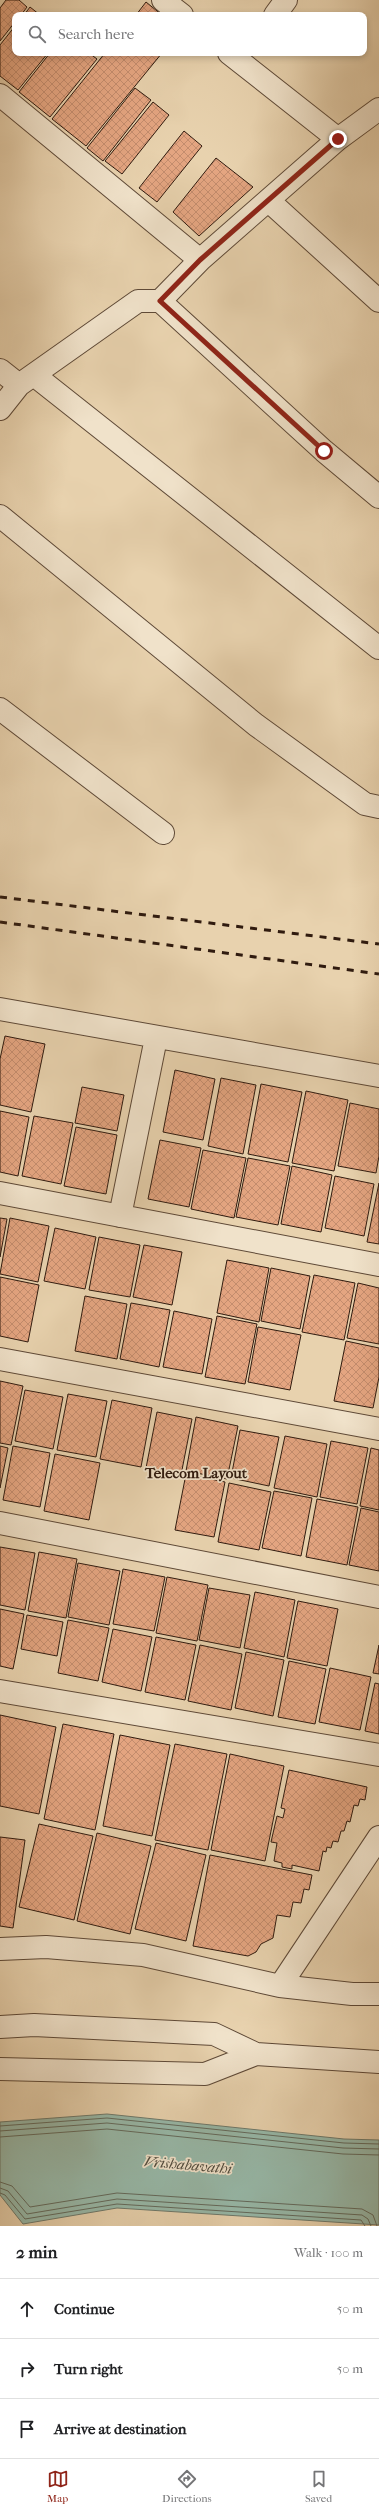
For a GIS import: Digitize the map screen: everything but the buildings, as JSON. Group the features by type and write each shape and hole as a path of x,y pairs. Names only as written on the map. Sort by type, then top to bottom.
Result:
{"street":[{"path":"163,0 178,12"},
{"path":"277,12 286,0"},
{"path":"238,56 338,139"},
{"path":"0,95 200,260"},
{"path":"160,301 200,260 338,139 379,109"},
{"path":"269,201 379,301"},
{"path":"0,409 27,380 138,301 160,301 324,451 379,497"},
{"path":"0,370 27,380 379,648"},
{"path":"0,516 256,725 365,804 379,807"},
{"path":"0,709 163,833"},
{"path":"0,1009 156,1038 379,1076"},
{"path":"120,1216 156,1038"},
{"path":"0,1193 379,1265"},
{"path":"0,1359 379,1429"},
{"path":"0,1523 379,1597"},
{"path":"0,1691 379,1755"},
{"path":"280,1986 379,1837"},
{"path":"0,1949 46,1947 142,1956 280,1986 352,1994 379,1994"},
{"path":"0,2027 34,2025 214,2034 256,2054 379,2062"},
{"path":"0,2069 205,2074 256,2054"}],"water":[{"name":"Vrishabavathi","path":"107,2114 344,2139 379,2140 379,2225 117,2208 23,2224 0,2195 0,2122"}],"railway":[{"path":"0,897 379,944"},
{"path":"0,922 379,974"}],"district":[{"name":"Telecom Layout","path":"196,1473"}],"route":[{"path":"324,451 160,301 200,260 338,139"}]}
